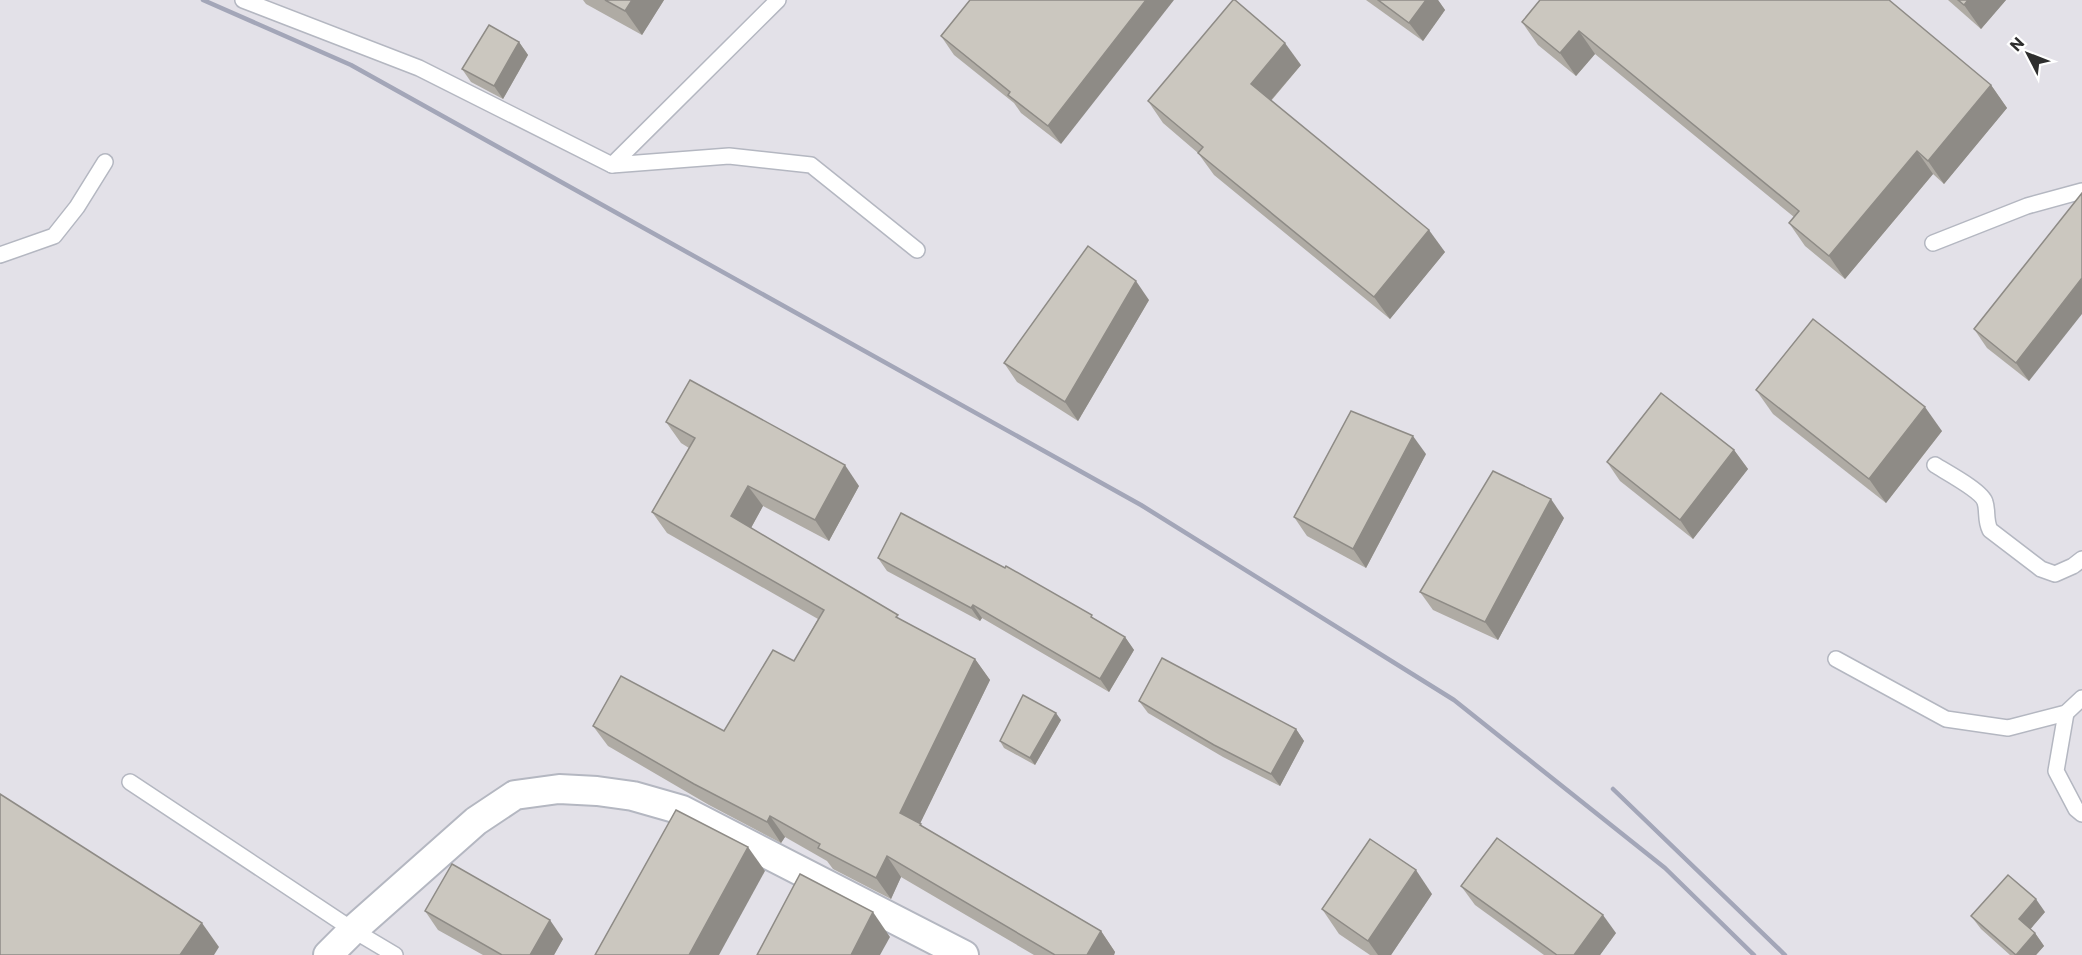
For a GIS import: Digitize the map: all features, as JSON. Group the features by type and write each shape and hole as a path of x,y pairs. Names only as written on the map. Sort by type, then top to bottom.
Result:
{"street":[{"path":"328,955 352,930 476,821 515,795 559,789 633,796 682,810 964,955"}],"lane":[{"path":"243,0 419,68 612,165 729,156 811,165 917,250"},
{"path":"612,165 778,0"},
{"path":"0,255 54,236 77,207 105,162"},
{"path":"1933,243 2028,206 2082,191"},
{"path":"1935,465 1980,494 1985,502 1987,524 1990,530 2041,569 2055,574 2082,559"},
{"path":"1836,659 1946,718 2008,728 2066,713 2082,698"},
{"path":"2066,713 2056,771 2076,809 2082,814"},
{"path":"130,782 352,930 395,955"}],"shaded area":[{"path":"0,0 2082,0 2082,955 0,955"}],"building":[{"path":"605,0 632,0 625,11"},
{"path":"970,0 1146,0 1048,126 1008,95 1010,92 941,36"},
{"path":"1233,0 1285,43 1251,84 1429,230 1374,297 1198,153 1203,147 1148,101"},
{"path":"1378,0 1426,0 1409,23"},
{"path":"1540,0 1889,0 1991,85 1928,161 1917,151 1829,256 1789,223 1799,211 1579,31 1560,53 1522,22"},
{"path":"1958,0 1968,0 1964,5"},
{"path":"489,25 519,42 494,86 462,69"},
{"path":"2082,193 2082,278 2016,363 1974,329"},
{"path":"1088,246 1136,281 1065,402 1004,363"},
{"path":"1813,319 1925,407 1869,479 1756,390"},
{"path":"690,380 845,465 815,520 748,486 731,516 898,615 896,617 975,659 900,813 1101,931 1087,955 1055,955 887,856 876,878 818,848 820,844 770,816 767,822 694,784 593,726 621,676 724,731 773,650 794,661 824,610 652,512 695,438 666,422"},
{"path":"1661,393 1734,450 1680,520 1607,462"},
{"path":"1351,411 1413,436 1353,549 1294,517"},
{"path":"1493,471 1551,499 1485,622 1420,592"},
{"path":"901,513 1005,568 1006,566 1092,615 1091,617 1125,637 1100,679 973,605 971,608 878,558"},
{"path":"1162,658 1296,729 1271,774 1214,745 1139,701"},
{"path":"1023,695 1056,713 1030,758 1000,741"},
{"path":"0,794 202,923 180,955 0,955"},
{"path":"676,810 748,847 689,955 595,955"},
{"path":"1497,838 1603,915 1574,955 1557,955 1461,886"},
{"path":"1370,839 1416,870 1368,941 1322,909"},
{"path":"452,864 550,920 530,955 502,955 425,911"},
{"path":"800,874 873,912 851,955 757,955"},
{"path":"2008,875 2036,899 2019,919 2035,933 2016,955 1971,916"}],"railway":[{"path":"203,0 351,65 1141,505 1454,700 1665,868 1754,955"},
{"path":"1613,789 1785,955"}]}
